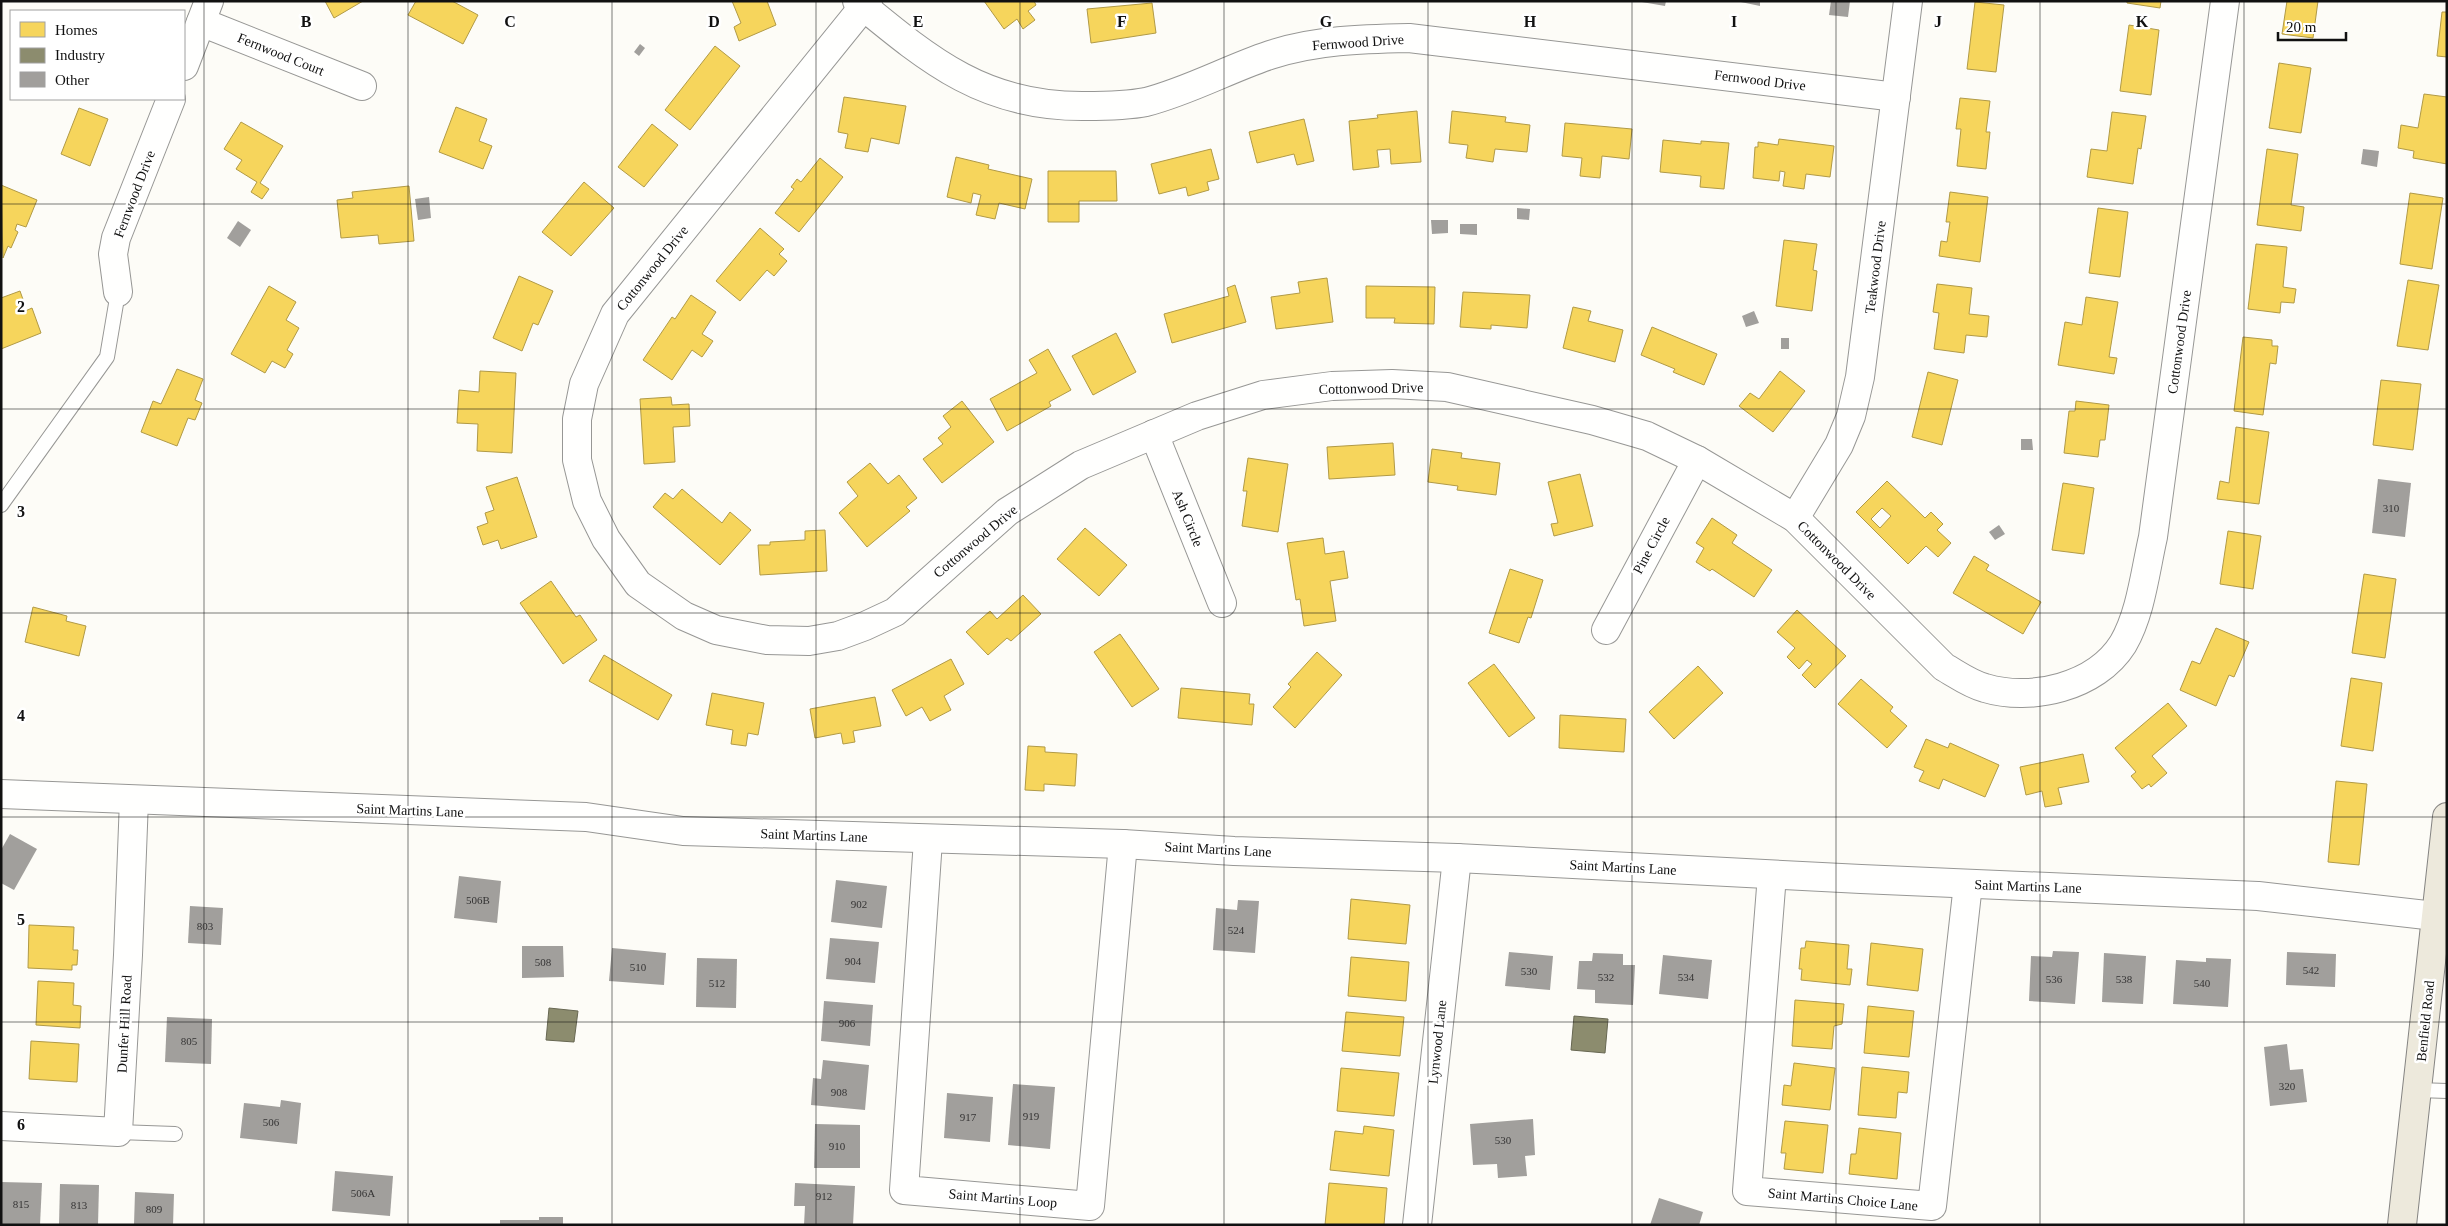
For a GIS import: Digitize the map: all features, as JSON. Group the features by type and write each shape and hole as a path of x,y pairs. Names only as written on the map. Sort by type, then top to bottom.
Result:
{"main road":[{"name":"Benfield Road","path":"2402,1225 2440,911 2447,817"}],"street":[{"name":"Teakwood Drive","path":"1795,518 1839,445 1851,416 1860,377 1908,1"},
{"name":"Cottonwood Drive","path":"863,3 615,314 584,384 577,419 577,460 587,501 606,539 638,584 684,616 716,630 767,640 809,641 838,636 895,612 1007,512 1082,466 1197,416 1263,395 1332,386 1392,384 1446,387 1592,420 1647,436 1697,460 1795,518 1944,667 1970,683 2003,692 2049,690 2087,676 2122,645 2135,618 2153,537 2224,1"},
{"name":"Fernwood Drive","path":"863,3 924,53 963,79 1004,96 1033,104 1114,106 1144,102 1170,94 1271,55 1297,48 1362,39 1409,38 1896,97"},
{"path":"185,63 205,12"},
{"name":"Fernwood Court","path":"205,12 362,86"},
{"name":"Fernwood Drive","path":"118,292 113,254 116,238 171,100"},
{"name":"Ash Circle","path":"1154,434 1222,603"},
{"name":"Pine Circle","path":"1606,630 1697,460"},
{"name":"Saint Martins Lane","path":"1,794 586,817 683,831 928,840 1123,844 1234,852 1457,858 1772,875 2258,896 2440,911"},
{"name":"Dunfer Hill Road","path":"118,1132 134,800"},
{"name":"Saint Martins Loop","path":"928,840 904,1190 1090,1206 1123,844"},
{"name":"Lynwood Lane","path":"1418,1225 1457,858"},
{"name":"Saint Martins Choice Lane","path":"1772,875 1747,1191 1932,1206 1968,884"},
{"path":"1,1126 118,1132"}],"lane":[{"path":"1,504 107,357 118,292"},
{"path":"2418,1090 2447,1091"},
{"path":"118,1132 175,1134"}],"building: Homes":[{"path":"325,1 363,1 334,18"},
{"path":"416,1 452,1 478,15 463,44 408,15"},
{"path":"732,1 767,1 776,25 739,41 734,27 741,23"},
{"path":"984,1 1034,1 1036,5 1028,11 1035,20 1023,29 1017,19 1004,29"},
{"path":"2127,1 2161,1 2160,8 2127,3"},
{"path":"2287,1 2318,1 2313,38 2282,34"},
{"path":"1975,2 2004,5 1996,72 1967,69"},
{"path":"1152,3 1156,33 1091,43 1087,9"},
{"path":"2442,12 2447,12 2447,57 2437,56"},
{"path":"2129,25 2159,30 2151,95 2120,91"},
{"path":"715,46 740,66 690,130 665,110"},
{"path":"2279,63 2311,68 2301,133 2269,128"},
{"path":"2424,94 2447,97 2447,164 2413,158 2414,151 2398,148 2401,125 2418,128"},
{"path":"844,97 906,106 899,144 871,138 868,152 845,148 848,134 838,132"},
{"path":"1960,98 1990,101 1986,132 1990,132 1986,169 1957,166 1961,129 1956,129"},
{"path":"456,107 487,119 479,141 492,146 483,169 439,152"},
{"path":"79,108 108,119 90,166 61,154"},
{"path":"1417,111 1421,162 1391,164 1390,149 1377,150 1379,167 1353,170 1349,121 1378,118 1377,115"},
{"path":"1452,111 1506,117 1505,122 1530,125 1527,152 1495,149 1493,162 1466,158 1468,145 1449,143"},
{"path":"2112,112 2146,116 2141,149 2138,148 2133,184 2087,177 2091,149 2107,151"},
{"path":"1304,119 1314,161 1297,165 1294,154 1257,163 1249,132"},
{"path":"241,122 283,146 260,183 269,189 262,199 251,192 257,182 236,169 242,160 224,149"},
{"path":"1565,123 1632,129 1629,159 1602,156 1600,178 1580,176 1582,158 1562,156"},
{"path":"652,124 678,145 644,187 618,167"},
{"path":"1779,139 1834,146 1830,177 1806,174 1804,189 1783,186 1785,172 1780,171 1779,181 1753,178 1755,147 1758,147 1758,142 1778,145"},
{"path":"1663,140 1701,144 1701,141 1729,143 1724,189 1700,187 1701,176 1660,172"},
{"path":"1211,149 1219,179 1207,182 1209,190 1188,196 1186,187 1159,194 1151,164"},
{"path":"2267,149 2298,154 2291,205 2304,207 2301,231 2257,225"},
{"path":"956,157 989,165 988,169 1032,179 1025,209 999,203 995,219 976,215 981,195 973,193 971,203 947,197"},
{"path":"820,158 843,177 799,232 775,213 794,189 791,187 797,179 801,182"},
{"path":"1048,171 1116,171 1117,201 1079,201 1079,222 1048,222"},
{"path":"584,182 614,208 571,256 542,232"},
{"path":"1,185 37,200 26,227 17,224 15,230 18,232 11,248 8,246 3,258"},
{"path":"409,186 414,241 379,244 378,235 341,238 337,200 353,198 352,192"},
{"path":"1950,192 1988,197 1980,262 1939,256 1941,241 1947,242 1950,222 1946,222"},
{"path":"2410,193 2443,198 2432,269 2400,264"},
{"path":"2098,208 2128,212 2120,277 2089,273"},
{"path":"760,228 784,249 779,254 787,261 774,276 767,270 740,301 716,281"},
{"path":"1784,240 1817,244 1813,270 1817,271 1812,311 1776,306"},
{"path":"2256,244 2287,247 2283,287 2296,289 2294,303 2281,302 2280,313 2248,309"},
{"path":"519,276 553,291 538,325 533,323 522,351 493,338"},
{"path":"1327,278 1333,322 1276,329 1271,297 1300,293 1298,282"},
{"path":"2408,280 2439,285 2428,350 2397,346"},
{"path":"1937,284 1972,288 1969,314 1989,316 1987,337 1966,335 1964,353 1934,349 1939,313 1933,312"},
{"path":"1235,285 1246,322 1172,343 1164,314 1229,296 1227,288"},
{"path":"269,286 296,302 286,320 299,328 287,350 293,354 285,368 272,361 265,373 231,354"},
{"path":"1366,286 1435,287 1434,324 1394,323 1395,318 1366,318"},
{"path":"20,291 25,305 21,307 23,312 32,308 41,333 1,349 1,298"},
{"path":"1463,292 1530,295 1527,328 1491,325 1491,329 1460,327"},
{"path":"691,295 716,312 702,334 713,341 702,357 692,350 672,380 643,360 672,317 675,319"},
{"path":"2086,297 2118,302 2109,357 2117,358 2114,374 2058,365 2065,322 2082,325"},
{"path":"1573,307 1591,311 1588,321 1623,330 1615,362 1563,348"},
{"path":"1652,327 1717,354 1704,385 1673,372 1675,369 1641,355"},
{"path":"1116,333 1136,372 1093,395 1072,356"},
{"path":"2243,337 2272,340 2272,346 2278,346 2276,364 2270,363 2263,415 2234,411"},
{"path":"1048,349 1071,390 1049,402 1051,406 1007,431 990,399 1037,373 1029,360"},
{"path":"177,369 203,379 195,400 202,403 195,420 188,418 177,446 141,432 153,401 161,404"},
{"path":"480,371 516,373 512,453 477,451 478,424 457,423 459,390 479,392"},
{"path":"1780,371 1805,391 1773,432 1739,406 1750,393 1759,399"},
{"path":"1928,372 1958,380 1942,445 1912,437"},
{"path":"2381,380 2421,384 2413,450 2373,445"},
{"path":"671,397 672,405 689,404 690,426 673,427 675,462 644,464 640,399"},
{"path":"962,401 994,442 942,483 923,459 943,444 938,438 951,427 943,416"},
{"path":"2076,401 2109,405 2105,440 2100,440 2098,457 2064,453 2069,411 2075,411"},
{"path":"2236,427 2269,432 2259,504 2217,499 2220,481 2229,483"},
{"path":"1393,443 1395,475 1329,479 1327,447"},
{"path":"1432,449 1462,453 1461,458 1500,463 1496,495 1457,490 1458,486 1428,482"},
{"path":"1248,458 1288,464 1278,532 1242,526 1247,491 1243,491"},
{"path":"870,463 888,484 899,475 917,498 906,507 910,511 867,547 839,513 858,496 847,482"},
{"path":"1580,474 1593,526 1554,536 1551,524 1558,523 1548,482"},
{"path":"517,477 537,537 501,549 498,540 483,545 477,527 488,523 485,513 494,510 486,487"},
{"path":"1887,481 1925,518 1931,512 1943,524 1937,530 1951,543 1938,557 1926,546 1908,564 1856,512","holes":["1882,508 1891,516 1880,528 1871,519"]},
{"path":"2063,483 2094,488 2084,554 2052,550"},
{"path":"682,489 722,523 730,512 751,530 720,565 653,507 665,493 673,499"},
{"path":"1712,518 1737,535 1732,543 1772,570 1754,597 1712,569 1710,571 1696,562 1704,548 1696,543"},
{"path":"1085,528 1127,565 1099,596 1057,559"},
{"path":"825,530 827,571 760,575 758,545 770,545 770,542 805,540 805,531"},
{"path":"2228,531 2261,536 2253,589 2220,584"},
{"path":"1323,538 1325,554 1344,551 1348,578 1330,581 1336,621 1304,626 1300,599 1296,600 1287,543"},
{"path":"1974,556 1989,565 1986,570 2041,602 2023,634 1953,593"},
{"path":"1510,569 1543,580 1531,618 1528,617 1519,643 1489,633"},
{"path":"2364,574 2396,579 2385,658 2352,653"},
{"path":"551,581 576,617 580,615 597,640 563,664 520,603"},
{"path":"1023,595 1041,614 1011,641 1007,638 988,655 966,632 990,611 997,619"},
{"path":"33,607 67,616 66,621 86,626 79,656 25,642"},
{"path":"1797,610 1846,656 1815,688 1802,675 1812,664 1807,660 1799,669 1787,657 1795,648 1777,632"},
{"path":"2216,628 2249,642 2234,677 2229,675 2216,706 2180,690 2192,661 2200,664"},
{"path":"1120,634 1159,689 1132,707 1094,652"},
{"path":"1317,652 1342,675 1295,728 1273,707 1291,687 1288,684"},
{"path":"604,655 672,695 658,720 589,681"},
{"path":"951,659 964,684 944,696 951,710 930,721 922,707 906,716 892,690"},
{"path":"1494,664 1535,718 1509,737 1468,683"},
{"path":"1698,666 1723,693 1674,739 1649,712"},
{"path":"2351,678 2382,683 2373,751 2341,746"},
{"path":"1861,679 1893,707 1890,711 1907,726 1887,748 1838,704"},
{"path":"1181,688 1250,694 1249,704 1254,704 1252,725 1178,718"},
{"path":"712,693 764,703 758,735 748,733 746,746 731,744 733,730 706,725"},
{"path":"875,697 881,726 853,731 855,742 843,744 841,733 815,738 810,709"},
{"path":"2168,703 2187,726 2152,756 2167,773 2151,787 2149,784 2142,789 2131,776 2136,772 2115,748"},
{"path":"1560,715 1626,719 1624,752 1559,748"},
{"path":"1926,739 1948,748 1950,743 1999,765 1985,797 1943,779 1939,789 1919,781 1924,771 1914,767"},
{"path":"1028,746 1045,747 1045,752 1077,754 1075,786 1044,784 1044,791 1025,790"},
{"path":"2083,754 2089,782 2058,788 2062,804 2045,807 2042,791 2026,795 2020,767"},
{"path":"2336,781 2367,784 2359,865 2328,862"},
{"path":"1351,899 1410,905 1406,944 1348,939"},
{"path":"29,925 74,927 73,950 78,950 77,965 72,965 72,970 28,968"},
{"path":"1806,941 1849,945 1847,969 1852,969 1850,985 1801,980 1802,969 1799,969 1801,948 1805,948"},
{"path":"1871,943 1923,949 1918,991 1867,985"},
{"path":"1351,957 1409,962 1406,1001 1348,996"},
{"path":"38,981 74,983 73,1005 81,1006 80,1028 36,1025"},
{"path":"1795,1000 1844,1004 1842,1024 1834,1026 1832,1049 1792,1046"},
{"path":"1868,1006 1914,1011 1909,1057 1864,1053"},
{"path":"1346,1012 1404,1017 1400,1056 1342,1051"},
{"path":"31,1041 79,1044 77,1082 29,1079"},
{"path":"1794,1063 1835,1068 1830,1110 1782,1105 1784,1085 1791,1086"},
{"path":"1862,1067 1909,1072 1907,1093 1898,1092 1896,1118 1858,1115"},
{"path":"1341,1068 1399,1073 1394,1116 1337,1111"},
{"path":"1785,1121 1828,1125 1823,1173 1784,1169 1786,1153 1781,1153"},
{"path":"1364,1126 1394,1130 1389,1176 1330,1170 1335,1131 1363,1134"},
{"path":"1859,1128 1901,1133 1897,1179 1849,1174 1851,1154 1856,1154"},
{"path":"1329,1183 1387,1188 1384,1225 1325,1225"}],"building: Industry":[{"path":"549,1008 578,1011 574,1042 546,1040"},
{"path":"1574,1016 1608,1019 1605,1053 1571,1050"}],"building: Other":[{"path":"1636,1 1666,1 1665,6"},
{"path":"1736,1 1760,1 1760,6"},
{"path":"1831,1 1850,1 1848,17 1829,15"},
{"path":"640,44 645,48 639,56 634,52"},
{"path":"2363,149 2379,151 2377,167 2361,164"},
{"path":"429,197 431,218 418,220 415,199"},
{"path":"1517,208 1530,209 1529,220 1517,219"},
{"path":"1431,220 1448,220 1448,233 1432,234"},
{"path":"238,221 251,230 240,247 227,238"},
{"path":"1460,224 1477,224 1477,235 1460,234"},
{"path":"1754,311 1759,323 1746,327 1742,316"},
{"path":"1781,338 1789,338 1789,349 1781,349"},
{"path":"2021,439 2032,439 2033,450 2021,450"},
{"path":"2378,479 2411,483 2405,537 2372,533"},
{"path":"1999,525 2005,534 1995,540 1989,532"},
{"path":"10,834 37,849 14,890 1,883 1,850"},
{"path":"459,876 501,881 497,923 454,918"},
{"path":"836,880 887,886 882,928 831,922"},
{"path":"1238,900 1259,901 1255,953 1213,950 1216,908 1237,910"},
{"path":"190,906 223,908 221,945 188,943"},
{"path":"830,938 879,942 875,983 826,979"},
{"path":"522,946 563,946 564,977 522,978"},
{"path":"612,948 666,953 664,985 609,981"},
{"path":"2053,951 2079,952 2075,1004 2029,1001 2031,956 2052,957"},
{"path":"1509,952 1553,956 1550,990 1505,986"},
{"path":"2287,952 2336,954 2335,987 2286,985"},
{"path":"1593,953 1623,954 1623,965 1635,965 1633,1005 1595,1003 1595,990 1577,989 1579,961 1592,961"},
{"path":"2104,953 2146,956 2143,1004 2102,1002"},
{"path":"1663,955 1712,960 1708,999 1659,994"},
{"path":"697,958 737,959 736,1008 696,1007"},
{"path":"2206,958 2231,959 2228,1007 2173,1004 2176,960 2206,962"},
{"path":"824,1001 873,1005 870,1046 821,1041"},
{"path":"167,1017 212,1019 211,1064 165,1062"},
{"path":"2287,1044 2290,1070 2303,1069 2307,1102 2270,1106 2264,1047"},
{"path":"823,1060 869,1065 865,1110 811,1105 813,1078 821,1079"},
{"path":"1013,1084 1055,1087 1050,1149 1008,1145"},
{"path":"947,1093 993,1097 990,1142 944,1138"},
{"path":"281,1100 301,1103 297,1144 240,1138 244,1103 280,1107"},
{"path":"1533,1119 1535,1155 1525,1156 1527,1176 1498,1178 1497,1164 1473,1165 1470,1124"},
{"path":"815,1124 860,1125 860,1168 814,1168"},
{"path":"335,1171 393,1176 390,1216 332,1211"},
{"path":"1,1182 42,1183 40,1225 1,1225"},
{"path":"795,1183 855,1186 853,1225 804,1225 805,1206 794,1206"},
{"path":"60,1184 99,1185 98,1225 59,1225"},
{"path":"135,1192 174,1194 173,1225 134,1225"},
{"path":"1659,1198 1703,1212 1699,1225 1650,1225"},
{"path":"539,1217 563,1217 563,1225 500,1225 500,1220 539,1220"}]}
